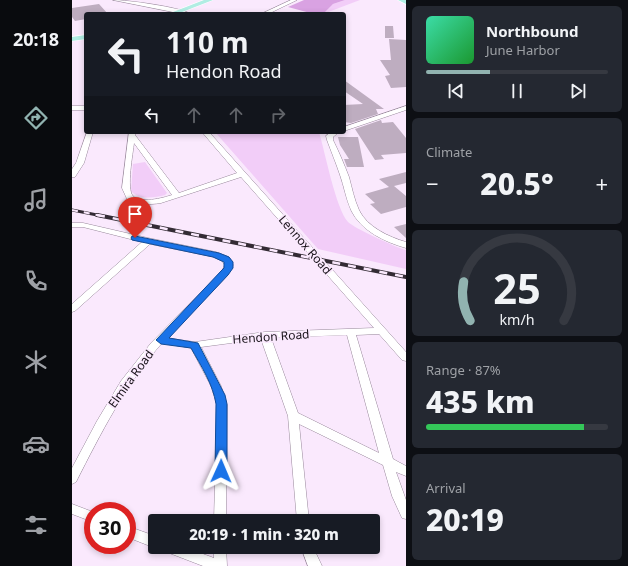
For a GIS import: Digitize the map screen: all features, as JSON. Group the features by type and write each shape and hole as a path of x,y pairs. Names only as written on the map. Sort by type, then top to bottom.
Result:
{"main road":[{"path":"186,12 210,0"},
{"path":"187,12 220,0"},
{"path":"401,0 406,2"},
{"path":"72,39 84,37"},
{"path":"72,43 84,40"}],"street":[{"path":"115,0 179,12"},
{"path":"268,12 295,0"},
{"path":"72,108 84,108"},
{"path":"346,128 406,108"},
{"path":"72,175 80,164 89,134"},
{"path":"132,134 177,196"},
{"path":"132,134 126,188 128,194 136,200 150,202 165,200 241,174"},
{"name":"Lennox Road","path":"207,134 406,358"},
{"path":"333,134 330,136 330,140 343,171 352,203 357,214 365,223 382,235 406,245"},
{"path":"72,225 83,225 148,241"},
{"path":"72,309 148,241"},
{"name":"Elmira Road","path":"72,479 114,400 134,371 224,273 229,265 228,262 222,257 148,241"},
{"name":"Hendon Road","path":"161,340 195,345 265,336 383,331"},
{"path":"351,333 398,496 406,514"},
{"path":"265,336 293,416 302,514"},
{"path":"195,345 216,386 222,404 220,514"},
{"path":"293,416 406,471"},
{"path":"72,509 84,514"},
{"path":"136,534 148,539"},
{"path":"187,554 219,566 220,554"},
{"path":"311,554 315,566"}],"shaded area":[{"path":"304,0 345,0 333,4 325,12 307,12 288,7"},
{"path":"345,0 360,0 325,12 333,4"},
{"path":"217,134 320,134 335,193 339,205 348,222 358,229 406,250 406,269 318,249"},
{"path":"145,162 167,193 165,195 156,197 142,197 131,191 133,164"}],"building":[{"path":"99,4 106,12 84,12 84,19 75,21 72,17 72,8"},
{"path":"385,26 393,26 394,38 385,38"},
{"path":"389,39 406,40 406,87 391,88 385,76 390,75 380,60 391,60"},
{"path":"346,81 384,109 376,109 378,114 351,123 346,122 346,105 363,104 346,92"},
{"path":"381,120 382,123 393,122 406,138 406,153 381,155 384,159 375,160 355,129"},
{"path":"338,137 358,137 364,167 347,167 344,159 349,159 340,145"},
{"path":"406,172 406,183 394,186 406,196 406,207 381,214 370,204 375,203 365,194 389,187 379,179"},
{"path":"406,224 406,238 394,227"}],"railway":[{"path":"72,210 97,215"},
{"path":"97,215 102,216"},
{"path":"97,215 406,277"}],"route":[{"path":"135,238 216,255 226,259 228,262 228,268 224,273 161,340 195,345 213,379 222,404 221,471"}]}
